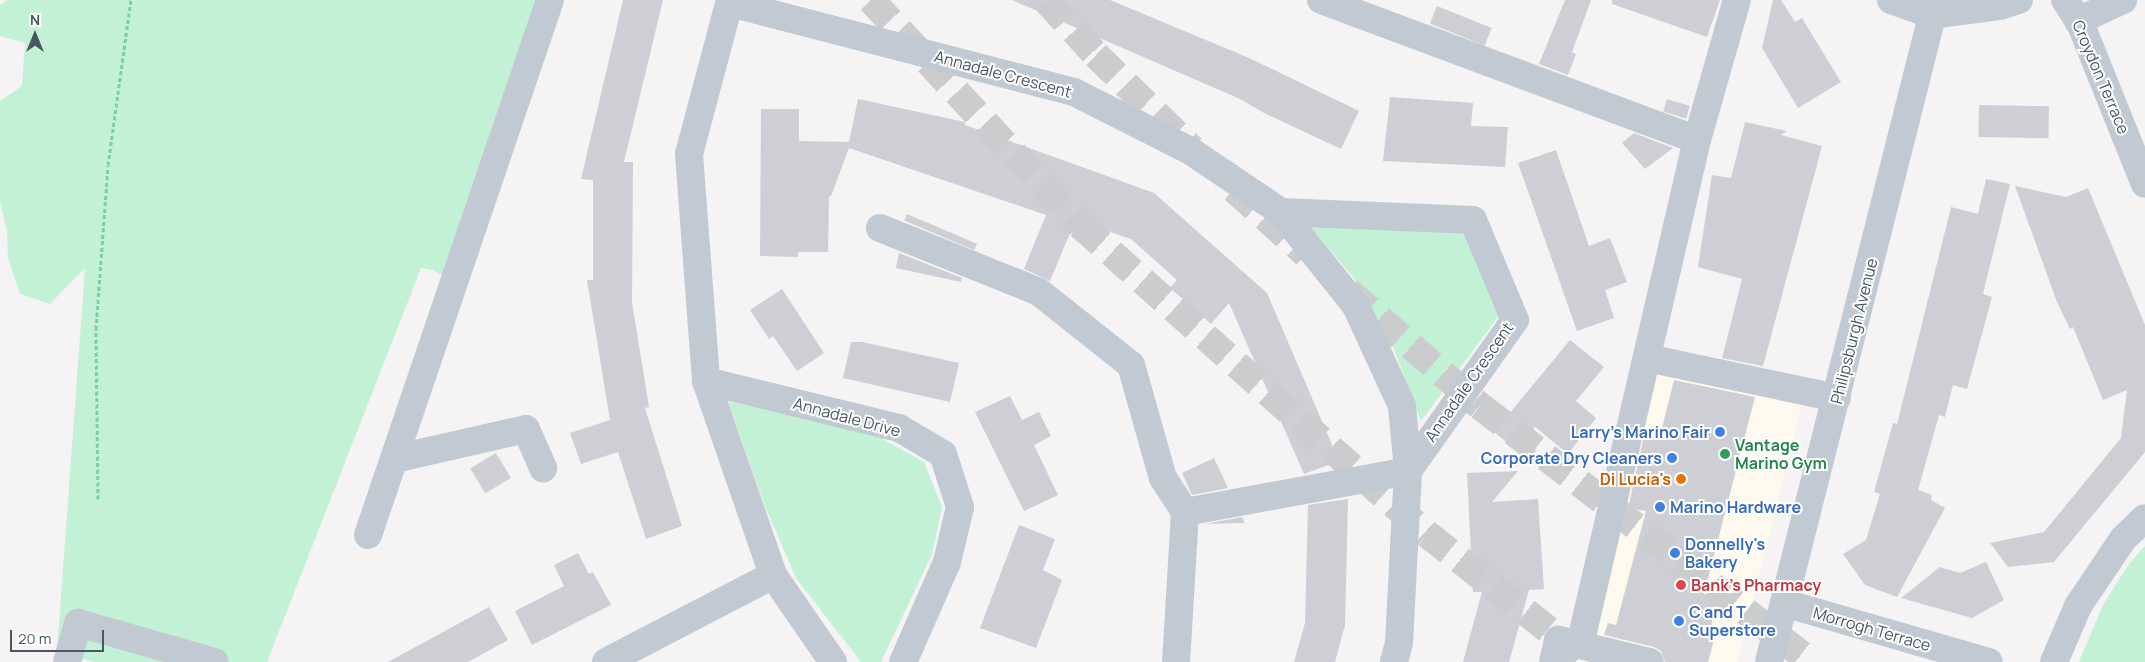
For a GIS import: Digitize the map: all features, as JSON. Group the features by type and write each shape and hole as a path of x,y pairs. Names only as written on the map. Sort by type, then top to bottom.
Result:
{"street":[{"path":"368,535 550,0"},
{"path":"1321,0 1697,140"},
{"path":"1580,645 1697,140 1736,0"},
{"path":"1891,0 1934,8 2000,6 2018,0"},
{"path":"2072,10 2124,0"},
{"path":"730,2 689,154 706,381 773,575 833,662"},
{"name":"Annadale Crescent","path":"730,2 1074,92 1189,150 1280,212 1356,306 1402,406 1408,471 1399,643 1394,662"},
{"name":"Philipsburgh Avenue","path":"1770,662 1934,8"},
{"name":"Croydon Terrace","path":"2072,10 2145,184"},
{"name":"Annadale Crescent","path":"1280,212 1473,220 1514,320 1408,471"},
{"path":"880,228 1039,292 1132,365 1163,478 1185,512 1176,662"},
{"path":"1647,358 1837,398"},
{"name":"Annadale Drive","path":"706,381 899,428 943,454 960,507 947,562 903,662"},
{"path":"394,460 526,429 543,468"},
{"path":"1185,512 1408,471"},
{"path":"2054,662 2078,606 2123,538 2145,518"},
{"path":"606,662 773,575"},
{"name":"Morrogh Terrace","path":"1784,604 1989,662"},
{"path":"67,662 78,623 215,662"},
{"path":"1552,662 1558,640 1650,662"}],"path":[{"path":"98,499 96,328 108,165 131,0"}],"shaded area":[{"path":"1655,361 1804,399 1737,662 1626,662 1582,651"}],"green space":[{"path":"7,0 541,0 444,277 433,270 421,268 267,662 94,662 57,651 85,268 50,304 20,294 8,258 7,232 0,201 0,101 22,86 25,43 0,36 0,5"},
{"path":"1310,226 1465,233 1500,314 1421,421 1394,349 1353,277"},
{"path":"728,401 877,436 924,462 942,507 932,554 881,662 861,662 796,578 765,506"},
{"path":"2145,546 2145,662 2079,662 2104,603 2129,564"}],"building":[{"path":"623,0 663,0 624,162 633,162 632,302 649,407 645,408 682,526 646,539 618,452 581,464 570,433 610,420 587,280 593,280 593,180 581,179"},
{"path":"1012,0 1110,0 1249,58 1359,111 1341,149 1264,113 1240,99"},
{"path":"1565,0 1591,0 1572,52 1576,54 1568,75 1539,64"},
{"path":"1612,0 1720,0 1707,37 1612,4"},
{"path":"1773,0 1781,0 1795,22 1802,18 1841,82 1798,108 1762,48"},
{"path":"1437,6 1492,28 1485,46 1430,24"},
{"path":"1390,97 1473,103 1471,126 1508,127 1505,167 1383,161"},
{"path":"858,99 965,122 965,125 1154,193 1267,293 1339,461 1304,474 1229,303 1211,324 1170,288 1177,280 1131,239 1099,228 1094,242 1070,233 1050,281 1024,269 1046,215 849,148 831,196 829,196 828,252 798,252 798,257 760,256 761,109 799,109 799,141 849,142"},
{"path":"1667,99 1690,106 1686,118 1663,111"},
{"path":"1979,105 2049,106 2048,138 1978,137"},
{"path":"1745,122 1787,131 1781,135 1822,146 1763,366 1722,358 1742,279 1698,267 1712,175 1731,178"},
{"path":"1634,133 1673,148 1645,169 1622,143"},
{"path":"1556,150 1589,246 1610,238 1627,282 1605,290 1614,318 1577,331 1518,163"},
{"path":"1986,179 2010,184 1983,294 1992,297 1967,389 1953,385 1945,417 1939,415 1918,490 1932,495 1931,500 1945,508 1897,597 1865,585 1843,554 1866,540 1880,494 1874,492 1893,423 1897,424 1951,207 1978,214"},
{"path":"2015,186 2066,197 2088,188 2145,325 2145,452 2054,562 2008,567 1990,543 2044,532 2121,438 2127,390 2103,400 2073,327 2070,329 2057,302"},
{"path":"907,214 977,244 974,250 904,220"},
{"path":"899,253 962,278 961,282 896,268"},
{"path":"782,289 824,353 797,371 773,336 769,339 750,310"},
{"path":"1570,340 1604,367 1576,401 1596,418 1568,454 1534,426 1536,466 1494,432"},
{"path":"851,342 862,342 959,363 950,402 843,378"},
{"path":"1674,380 1755,397 1704,594 1718,598 1708,638 1714,640 1708,662 1665,662 1661,651 1654,647 1604,635 1608,623 1616,625 1646,511 1634,509 1629,504 1644,436 1659,440"},
{"path":"1010,396 1022,420 1039,412 1051,436 1034,445 1058,495 1024,511 975,412"},
{"path":"496,453 511,478 485,493 470,468"},
{"path":"1214,458 1228,488 1192,495 1182,473"},
{"path":"1518,471 1492,502 1538,499 1544,589 1529,590 1509,662 1463,662 1482,592 1473,592 1467,473"},
{"path":"1348,499 1345,625 1335,662 1294,662 1305,623 1308,505"},
{"path":"1242,517 1245,523 1205,524"},
{"path":"1019,525 1055,539 1043,570 1062,580 1036,648 980,628"},
{"path":"578,553 589,574 593,572 611,605 532,645 515,611 564,586 554,565"},
{"path":"1986,562 2004,600 1972,618 1901,598 1940,567 1960,573"},
{"path":"489,607 508,640 468,662 388,662"}],"tunnel":[{"path":"871,0 1080,225 1427,534 1589,662"},
{"path":"1046,0 1096,55 1192,149"},
{"path":"1234,189 1306,254"},
{"path":"1348,291 1480,406 1811,662"}],"place":[{"name":"Larry's Marino Fair","path":"1720,432"},
{"name":"Vantage Marino Gym","path":"1725,454"},
{"name":"Corporate Dry Cleaners","path":"1672,458"},
{"name":"Di Lucia's","path":"1681,479"},
{"name":"Marino Hardware","path":"1660,507"},
{"name":"Donnelly's Bakery","path":"1675,553"},
{"name":"Bank's Pharmacy","path":"1681,585"},
{"name":"C and T Superstore","path":"1679,621"}]}
